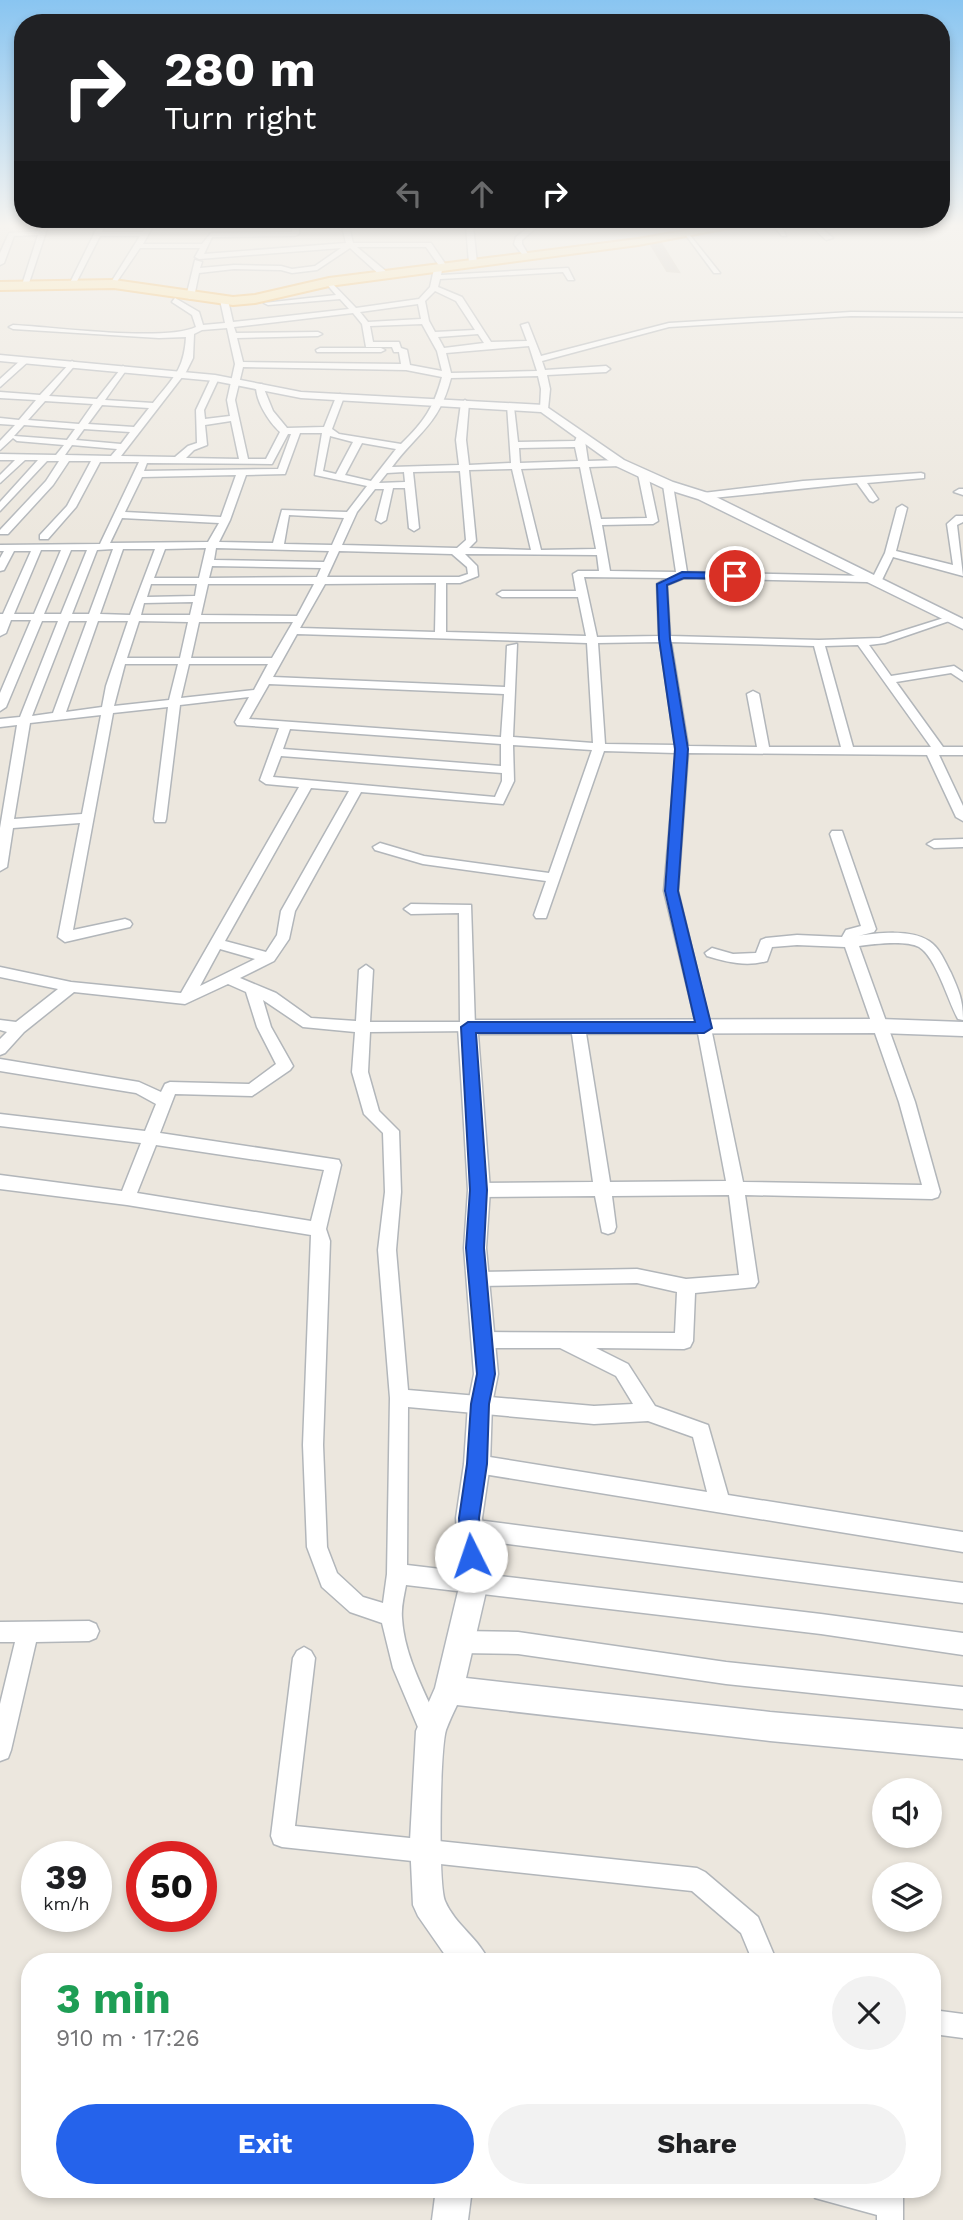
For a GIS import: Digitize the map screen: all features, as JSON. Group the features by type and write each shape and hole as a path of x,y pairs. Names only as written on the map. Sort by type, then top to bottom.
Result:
{"main road":[{"path":"0,358 215,378 301,395 544,409 580,440 620,463 668,485 703,496 957,622"},
{"path":"464,1953 429,1905 428,1851 425,1841 431,1731 449,1690 458,1642 474,1583 469,1529 477,1464 480,1404 486,1374 475,1248 479,1190 468,1027 880,1026 963,1029"},
{"path":"449,1690 584,1704 736,1725 963,1744"},
{"path":"450,2220 453,2198"}],"street":[{"path":"55,330 159,336 187,334 197,330"},
{"path":"231,330 239,364 230,400 244,461"},
{"path":"317,330 320,351 317,364"},
{"path":"367,330 369,345 396,344 397,350"},
{"path":"429,330 440,351 447,374 439,402 426,425 403,447 351,515 294,631 256,692 241,722 598,747 936,753 963,751"},
{"path":"527,330 540,373 547,381 544,409"},
{"path":"536,360 652,330"},
{"path":"431,335 479,332 489,345"},
{"path":"113,460 181,374 189,358 190,334 187,334"},
{"path":"232,336 318,334"},
{"path":"440,351 532,343"},
{"path":"477,347 481,356"},
{"path":"320,351 403,350 406,368"},
{"path":"0,384 26,360"},
{"path":"239,364 406,368 489,376 606,369"},
{"path":"0,447 72,365"},
{"path":"485,366 489,376"},
{"path":"4,532 50,483 70,442 123,369"},
{"path":"178,460 191,448 202,445 200,410 215,378"},
{"path":"258,386 262,400 279,429 327,430 336,436 403,447"},
{"path":"0,395 156,406"},
{"path":"340,397 327,430 317,473 373,485 410,485"},
{"path":"457,551 471,541 466,468 461,440 465,403"},
{"path":"510,407 516,466 537,553"},
{"path":"199,424 234,418"},
{"path":"0,421 137,430"},
{"path":"139,474 282,472 297,430"},
{"path":"0,457 269,462 285,431"},
{"path":"18,438 123,447"},
{"path":"340,477 359,439"},
{"path":"513,445 580,440 605,574"},
{"path":"0,480 22,458"},
{"path":"0,508 44,459"},
{"path":"44,537 71,508 96,460"},
{"path":"0,867 24,720 63,618 98,547 119,515 144,460"},
{"path":"385,470 620,463"},
{"path":"408,469 414,528"},
{"path":"160,819 175,701 207,563 242,473"},
{"path":"597,522 653,521 643,474"},
{"path":"703,496 921,476"},
{"path":"860,480 873,499"},
{"path":"668,485 682,575"},
{"path":"381,520 389,486"},
{"path":"541,915 598,747 592,640 578,574 871,581 890,553 902,508"},
{"path":"278,546 285,512 351,515"},
{"path":"119,515 225,520"},
{"path":"138,546 152,517"},
{"path":"948,569 958,567 952,524 963,519"},
{"path":"0,568 5,548 212,545 537,553 602,552"},
{"path":"125,925 65,937 107,710 140,600 161,546"},
{"path":"0,707 67,547"},
{"path":"58,717 119,547"},
{"path":"0,633 4,617 37,549"},
{"path":"147,581 318,583 441,581 473,576 472,566 457,551"},
{"path":"890,553 963,573"},
{"path":"207,563 328,565"},
{"path":"478,1279 638,1276 686,1286 750,1282 736,1188 704,1028 671,891 682,749 665,639 662,584 682,575"},
{"path":"440,635 441,581"},
{"path":"502,594 584,594"},
{"path":"140,600 199,599"},
{"path":"4,617 300,619"},
{"path":"294,631 592,640 819,643 881,641 957,622"},
{"path":"861,642 936,753 962,817"},
{"path":"819,643 848,752"},
{"path":"286,724 266,780 306,786 499,800 508,781 509,770 513,646"},
{"path":"120,661 276,661"},
{"path":"888,680 954,669 963,678"},
{"path":"264,680 511,691"},
{"path":"0,723 256,692"},
{"path":"753,694 764,751"},
{"path":"274,752 509,770"},
{"path":"184,999 306,786"},
{"path":"0,972 71,987 184,999 269,958 284,936 288,911 357,788"},
{"path":"7,824 88,818"},
{"path":"479,1190 736,1188 932,1192 907,1102 850,942 851,933 869,929 837,834"},
{"path":"934,844 963,843"},
{"path":"380,847 423,860 555,878"},
{"path":"226,978 271,997 308,1023 362,1027 468,1027 466,908 411,909"},
{"path":"712,953 733,959 762,958 765,943 797,940 850,942 900,938 925,944 935,955 963,1015"},
{"path":"216,943 269,958"},
{"path":"366,970 360,1072 372,1114 391,1131 393,1192 387,1250 399,1398 397,1574 391,1616 404,1668 431,1731"},
{"path":"0,1049 19,1028 71,987"},
{"path":"127,1199 170,1088 252,1090 285,1066 264,1027 254,990"},
{"path":"0,1025 19,1028"},
{"path":"578,1027 608,1227"},
{"path":"0,1065 139,1088 165,1101"},
{"path":"0,1120 72,1126 150,1140 333,1165 318,1229 321,1241 313,1445 317,1547 330,1580 357,1605 391,1616"},
{"path":"0,1182 318,1229"},
{"path":"483,1340 684,1341 686,1286"},
{"path":"562,1340 622,1370 648,1412"},
{"path":"399,1398 594,1415 648,1412 701,1431 720,1502"},
{"path":"477,1464 963,1542"},
{"path":"469,1529 963,1593"},
{"path":"397,1574 963,1644"},
{"path":"0,1632 89,1631"},
{"path":"0,1750 28,1632"},
{"path":"458,1642 519,1643 726,1672 963,1698"},
{"path":"304,1658 282,1836 697,1880 750,1925 761,1953"},
{"path":"941,2023 963,2026"},
{"path":"861,2198 890,2205"}],"route":[{"path":"471,1556 469,1518 477,1464 480,1404 486,1374 475,1248 479,1190 468,1027 704,1028 671,891 682,749 665,639 662,584 682,575 735,576"}]}
